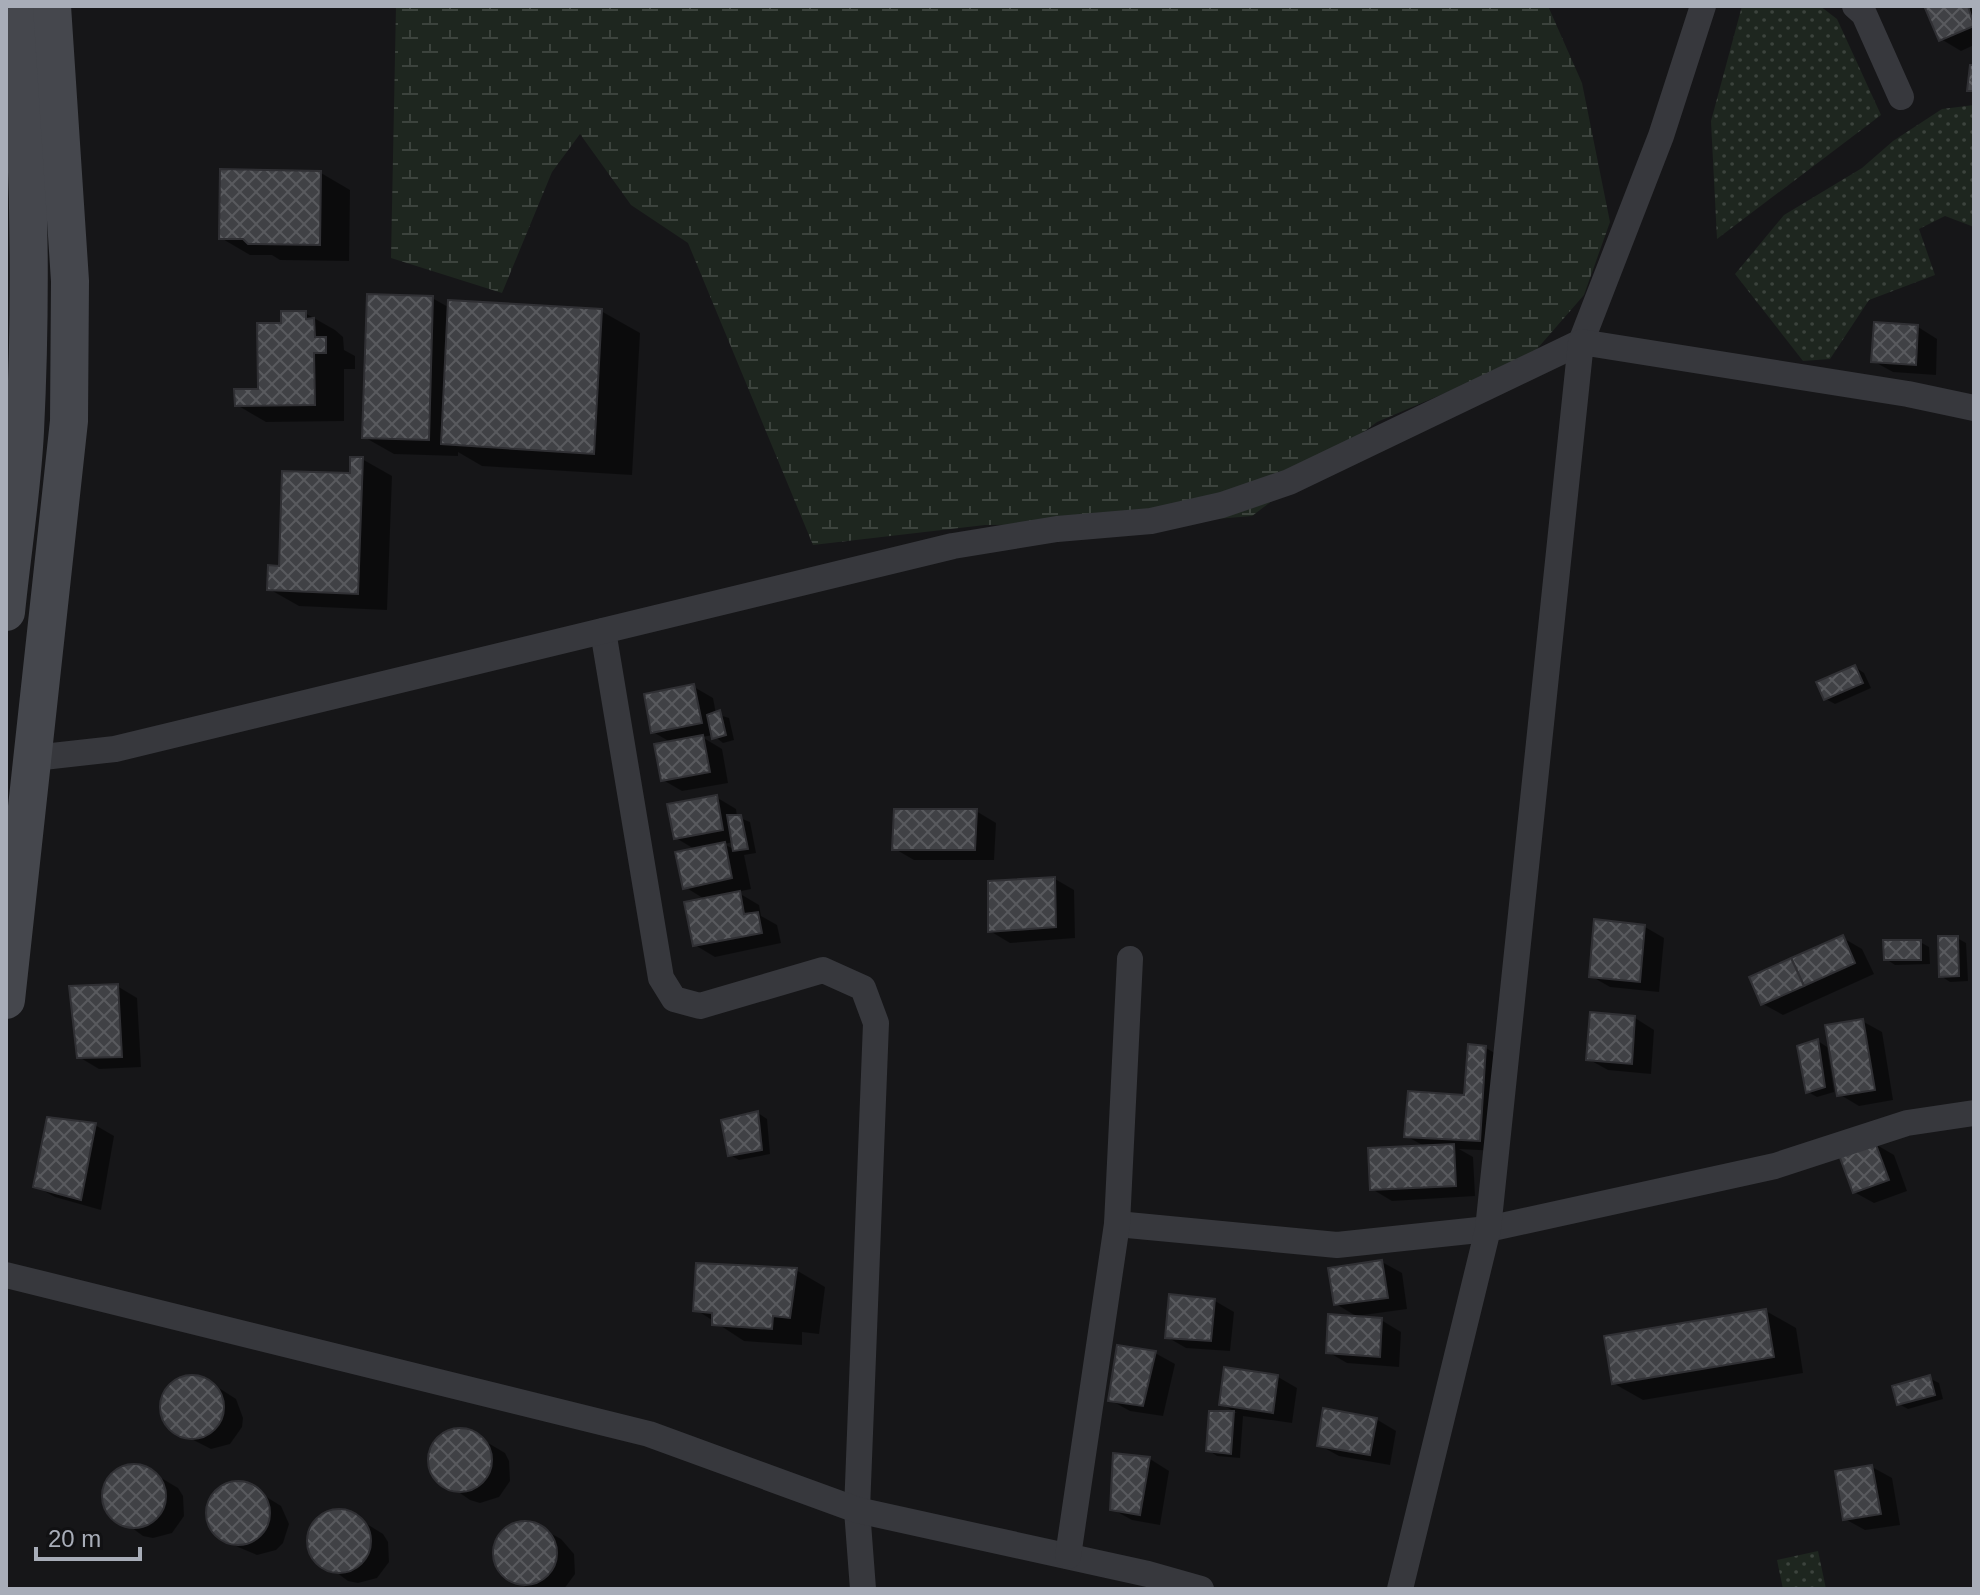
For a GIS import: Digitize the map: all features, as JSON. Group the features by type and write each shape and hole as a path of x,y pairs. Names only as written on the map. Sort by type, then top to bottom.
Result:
{"main road":[{"path":"6,612 25,433 28,279 23,75 18,6"},
{"path":"6,1000 16,822 34,758 69,421 70,281 52,6"}],"street":[{"path":"1400,1589 1488,1229 1581,342 1661,136 1703,6"},
{"path":"1855,6 1864,14 1901,97"},
{"path":"34,758 115,749 953,546 1057,529 1151,521 1222,505 1289,482 1581,342 1908,394 1974,408"},
{"path":"603,631 661,978 674,999 700,1006 823,970 863,988 876,1023 857,1510 863,1589"},
{"path":"1068,1556 1117,1224 1130,959"},
{"path":"1117,1224 1337,1245 1488,1229 1775,1166 1907,1123 1974,1113"},
{"path":"6,1275 649,1434 857,1510 1201,1589"}],"green space":[{"path":"396,6 1548,6 1582,83 1610,222 1584,295 1530,357 1377,422 1252,516 1156,524 985,525 813,545 688,243 631,205 580,134 552,172 502,293 391,258"},
{"path":"1742,6 1820,6 1837,19 1881,115 1717,239 1711,121"},
{"path":"1974,105 1974,227 1945,216 1919,229 1935,275 1869,300 1830,359 1803,361 1735,274 1784,215 1862,168 1893,141 1942,109"},
{"path":"1818,1551 1826,1589 1783,1589 1777,1560"}],"building":[{"path":"1968,6 1974,26 1939,41 1925,8"},
{"path":"1970,65 1974,65 1974,91 1967,91"},
{"path":"220,169 321,171 320,245 248,244 243,239 219,239"},
{"path":"367,294 433,296 429,440 362,438"},
{"path":"448,300 602,309 594,454 441,444"},
{"path":"281,311 306,311 306,319 314,318 315,337 326,337 326,353 314,353 315,405 235,406 234,389 258,389 257,323 281,323"},
{"path":"1874,322 1918,325 1916,365 1871,362"},
{"path":"350,457 363,457 358,594 267,590 268,565 279,566 282,471 350,473"},
{"path":"1855,665 1863,683 1824,700 1816,682"},
{"path":"694,684 702,723 651,733 644,694"},
{"path":"720,710 726,735 712,739 707,715"},
{"path":"703,735 710,772 661,781 654,744"},
{"path":"717,795 723,830 674,839 667,804"},
{"path":"894,809 977,809 975,850 892,850"},
{"path":"727,815 741,815 748,849 733,851"},
{"path":"725,842 732,878 683,889 675,852"},
{"path":"1055,877 1056,927 988,932 988,881"},
{"path":"740,891 744,914 758,912 762,933 693,946 684,902"},
{"path":"1594,919 1645,925 1640,982 1589,977"},
{"path":"1843,935 1855,963 1804,986 1791,958"},
{"path":"1938,936 1958,936 1959,976 1939,977"},
{"path":"1883,940 1921,940 1921,960 1884,960"},
{"path":"1791,958 1804,986 1761,1005 1749,977"},
{"path":"118,984 122,1057 77,1058 69,986"},
{"path":"1590,1012 1635,1016 1632,1064 1586,1060"},
{"path":"1863,1019 1875,1090 1837,1096 1825,1025"},
{"path":"1818,1039 1825,1087 1806,1093 1797,1046"},
{"path":"1468,1044 1486,1046 1480,1141 1404,1137 1408,1091 1464,1095"},
{"path":"758,1111 762,1150 728,1156 721,1120"},
{"path":"47,1117 96,1123 81,1200 33,1187"},
{"path":"1875,1142 1889,1180 1853,1193 1839,1155"},
{"path":"1454,1144 1456,1186 1370,1190 1368,1148"},
{"path":"1382,1260 1388,1298 1334,1305 1328,1268"},
{"path":"696,1263 797,1268 790,1318 773,1316 772,1329 712,1325 712,1313 693,1311"},
{"path":"1169,1294 1215,1299 1211,1341 1165,1338"},
{"path":"1766,1309 1774,1357 1612,1384 1604,1336"},
{"path":"1328,1314 1382,1318 1380,1357 1326,1353"},
{"path":"1117,1345 1156,1351 1143,1406 1108,1401"},
{"path":"1224,1367 1278,1375 1273,1413 1219,1405"},
{"path":"192,1375 204,1377 215,1384 222,1395 222,1419 215,1430 204,1437 192,1439 180,1437 169,1430 162,1419 160,1407 162,1395 169,1384 180,1377"},
{"path":"1930,1375 1935,1395 1897,1405 1892,1386"},
{"path":"1323,1408 1377,1418 1370,1455 1317,1446"},
{"path":"1209,1411 1234,1411 1231,1454 1206,1451"},
{"path":"460,1428 472,1430 483,1437 490,1448 490,1472 483,1483 472,1490 460,1492 448,1490 437,1483 430,1472 428,1460 430,1448 437,1437 448,1430"},
{"path":"1113,1453 1150,1457 1140,1515 1110,1510"},
{"path":"134,1464 146,1466 157,1473 164,1484 164,1508 157,1519 146,1526 134,1528 122,1526 111,1519 104,1508 102,1496 104,1484 111,1473 122,1466"},
{"path":"1872,1465 1881,1514 1843,1520 1835,1471"},
{"path":"238,1481 250,1483 261,1490 268,1501 268,1525 261,1536 250,1543 238,1545 226,1543 215,1536 208,1525 206,1513 208,1501 215,1490 226,1483"},
{"path":"339,1509 351,1511 362,1518 369,1529 369,1553 362,1564 351,1571 339,1573 327,1571 316,1564 309,1553 307,1541 309,1529 316,1518 327,1511"},
{"path":"525,1521 537,1523 548,1530 555,1541 555,1565 548,1576 537,1583 525,1585 513,1583 502,1576 495,1565 493,1553 495,1541 502,1530 513,1523"}]}
